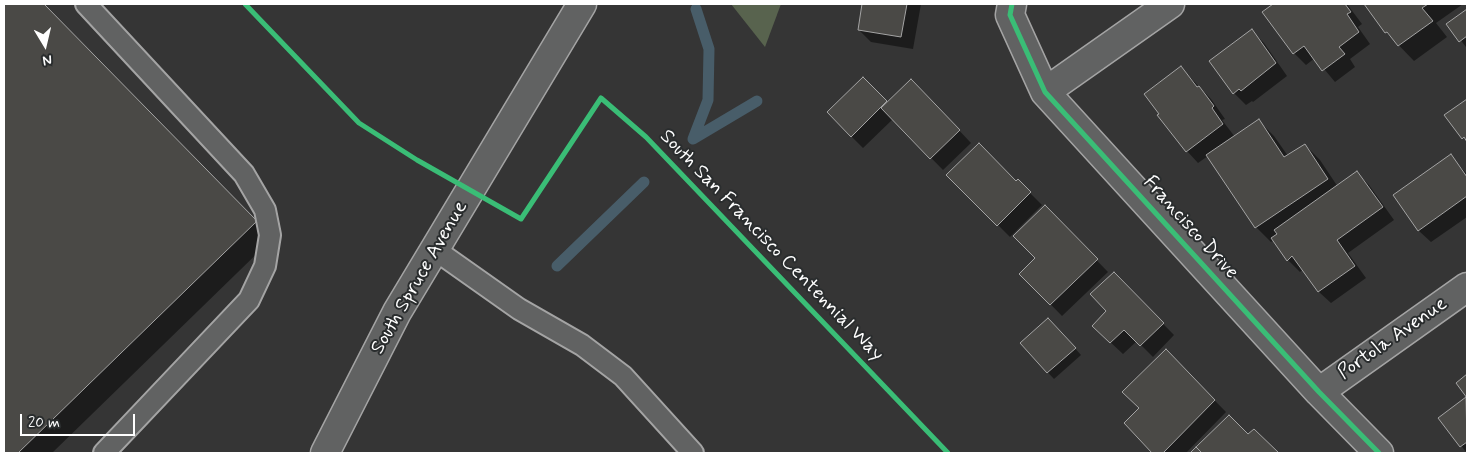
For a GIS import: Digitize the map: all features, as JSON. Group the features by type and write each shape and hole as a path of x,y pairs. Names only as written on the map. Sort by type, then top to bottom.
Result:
{"street":[{"name":"South Spruce Avenue","path":"326,453 397,312 582,4"},
{"name":"Francisco Drive","path":"1012,4 1010,15 1046,92 1319,392 1379,453"},
{"path":"1046,92 1170,4"},
{"name":"Portola Avenue","path":"1319,392 1467,287"}],"lane":[{"path":"86,4 244,174 265,210 270,235 265,266 249,300 104,453"},
{"path":"434,249 519,309 582,345 623,376 693,453"}],"green space":[{"path":"731,4 781,4 765,47"}],"building":[{"path":"4,4 44,4 257,221 18,453 4,453"},
{"path":"862,4 907,4 901,37 858,30"},
{"path":"1273,4 1345,4 1351,12 1347,14 1359,32 1339,47 1345,54 1322,71 1304,46 1293,54 1262,12"},
{"path":"1364,4 1428,4 1422,8 1433,21 1398,46 1387,32 1385,33"},
{"path":"1467,9 1467,36 1459,42 1446,24"},
{"path":"1252,29 1276,63 1241,91 1239,89 1233,94 1209,61"},
{"path":"1181,66 1214,106 1212,108 1223,124 1186,152 1157,115 1159,114 1144,94"},
{"path":"863,77 887,101 851,137 827,112"},
{"path":"911,79 960,130 930,159 881,108"},
{"path":"1467,99 1467,142 1464,137 1462,139 1444,115"},
{"path":"1259,119 1284,157 1305,144 1328,179 1255,228 1206,155"},
{"path":"979,143 1016,181 1018,179 1031,192 997,226 946,175"},
{"path":"1451,154 1467,177 1467,196 1418,231 1393,195"},
{"path":"1357,171 1383,207 1337,240 1355,266 1318,292 1292,256 1287,261 1271,238 1277,234 1274,230"},
{"path":"1045,205 1098,259 1050,305 1019,274 1035,258 1013,236"},
{"path":"1114,272 1164,323 1140,346 1124,330 1110,343 1092,326 1106,311 1090,294"},
{"path":"1048,318 1076,348 1047,373 1020,343"},
{"path":"1166,349 1215,400 1163,453 1152,453 1124,423 1139,408 1122,392"},
{"path":"1467,374 1467,398 1456,383"},
{"path":"1466,397 1467,442 1460,447 1438,418"},
{"path":"1229,415 1248,434 1254,429 1279,453 1202,453 1196,447"},
{"path":"1196,447 1202,453 1190,453"}],"waterway":[{"path":"693,139 708,100 709,49 696,9"},
{"path":"693,139 757,101"},
{"path":"557,266 644,182"}],"cycle path":[{"name":"South San Francisco Centennial Way","path":"245,4 359,123 417,160 521,219 601,98 646,137 948,453"},
{"path":"1012,4 1010,15 1045,92 1319,392 1379,453"}]}
